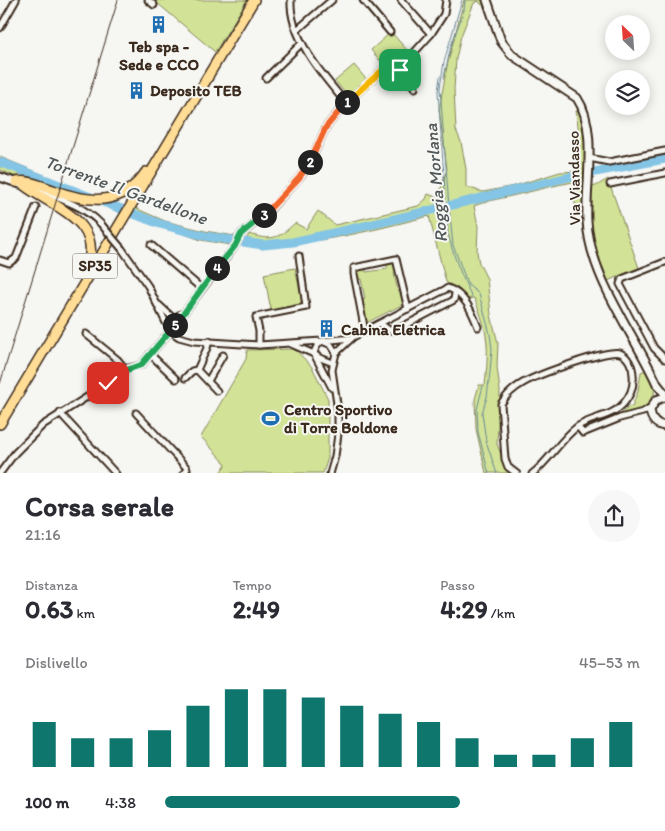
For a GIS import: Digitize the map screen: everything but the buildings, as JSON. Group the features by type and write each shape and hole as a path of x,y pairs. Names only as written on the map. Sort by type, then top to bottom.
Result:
{"highway":[{"name":"SP35","path":"0,424 254,0"},
{"path":"65,316 69,302 88,267 90,242 82,224 66,210 38,196 20,184 26,181 74,197 93,200 110,198 129,189 144,174 208,77"}],"street":[{"path":"0,28 16,0"},
{"path":"148,0 154,5"},
{"path":"291,0 290,12 302,43 328,83 346,103"},
{"path":"297,30 332,0"},
{"path":"363,0 390,32"},
{"path":"401,0 431,34"},
{"path":"0,473 15,453 36,431 60,413 123,374 125,370 141,365 187,309 235,246 241,234 264,216 299,178 309,165 326,127 346,103 388,65 412,56 431,34 444,14 446,0"},
{"name":"Via Viandasso","path":"487,0 501,41 512,55 577,98 583,106 589,142 586,202 587,224 596,265 665,396"},
{"path":"266,78 302,43"},
{"path":"394,63 415,88"},
{"path":"589,158 609,162 665,151"},
{"path":"610,184 665,173"},
{"path":"0,177 76,205 90,214 122,249 148,286 170,331 184,339 259,345 353,338"},
{"path":"0,260 9,262 16,258 36,207"},
{"path":"151,244 202,289"},
{"path":"259,345 256,317 306,307 299,256"},
{"path":"365,332 354,268 396,259 408,309"},
{"path":"665,262 622,279 620,284 654,348 665,359"},
{"path":"330,473 336,456 338,434 338,411 332,370 336,353 353,338 446,289 451,289 469,306 478,328"},
{"path":"381,324 389,330 396,330 454,300 455,292"},
{"path":"158,304 172,318 179,316 187,309"},
{"path":"86,334 118,360 125,370"},
{"path":"185,378 192,371 197,370 207,348 208,341"},
{"path":"322,341 331,345 336,353"},
{"path":"322,341 316,347 314,354 326,373 335,395"},
{"path":"288,343 304,348 320,358 333,363"},
{"path":"516,473 508,467 505,459 501,404 505,397 522,384 576,362 616,352 622,354 629,362 633,372 630,395 619,409 578,427 533,473"},
{"path":"150,354 176,379"},
{"path":"208,381 223,355"},
{"path":"197,370 217,390"},
{"path":"652,418 657,384"},
{"path":"578,427 583,434 608,422 647,410 665,396"},
{"path":"60,413 115,473"},
{"path":"136,413 186,467 187,469 184,473"},
{"path":"636,413 652,418 663,427"}],"green space":[{"path":"157,0 247,0 215,52 156,2"},
{"path":"464,0 485,0 486,3 482,5 478,1 474,3 461,36 456,59 454,89 456,130 461,142 466,169 466,187 483,192 514,186 560,172 578,171 579,141 576,111 580,110 586,143 582,205 575,205 575,184 573,182 474,206 478,226 477,252 479,263 487,279 491,315 498,343 497,367 500,391 497,444 508,473 486,473 476,429 475,399 479,385 485,385 487,341 483,321 474,298 468,299 446,282 429,216 361,233 313,241 290,244 244,245 249,234 269,238 274,237 295,223 306,229 318,211 335,225 418,206 426,199 428,194 438,198 447,169 439,110 447,66"},
{"path":"391,32 407,50 403,52 405,55 383,64 371,50"},
{"path":"354,65 366,79 350,94 346,94 335,81"},
{"path":"0,157 59,181 57,186 23,174 14,176 0,170"},
{"path":"608,179 639,268 605,282 589,229 589,187 596,186"},
{"path":"135,208 165,221 235,236 230,245 201,240 131,215"},
{"path":"395,262 397,272 394,273 398,292 401,292 404,304 366,323 362,300 365,299 361,279 358,279 357,272 364,268 366,272 387,269 387,264"},
{"path":"295,268 303,305 271,310 264,274"},
{"name":"Centro Sportivo di Torre Boldone","path":"295,349 312,367 328,399 328,458 323,473 220,473 226,464 201,437 246,359 247,350"},
{"path":"648,369 654,388 649,408 618,416 630,406 632,407 638,391 641,372"}],"waterway":[{"name":"Roggia Morlana","path":"462,0 444,62 440,88 453,245 468,285 479,294 490,334 492,349 490,372 487,397 482,413 486,441 497,473"},
{"name":"Roggia Morlana","path":"444,77 451,46 464,10 465,0"},
{"name":"Roggia Morlana","path":"440,77 438,92 448,233 452,250 472,297"},
{"name":"Torrente Il Gardellone","path":"595,172 665,159"},
{"name":"Torrente Il Gardellone","path":"0,162 160,224 205,236 263,245 293,242 573,176"},
{"path":"483,386 477,409 478,432 489,473"}],"tram line":[{"path":"0,384 118,0"}],"place":[{"name":"Teb spa - Sede e CCO","path":"159,24"},
{"name":"Deposito TEB","path":"136,90"},
{"name":"Cabina Eletrica","path":"327,329"},
{"name":"Centro Sportivo di Torre Boldone","path":"270,418"}],"route":[{"path":"108,383 123,374 125,370 141,365 164,338 235,246 241,234 264,216 299,178 309,165 326,127 346,103 388,65 394,63 400,70"}]}
